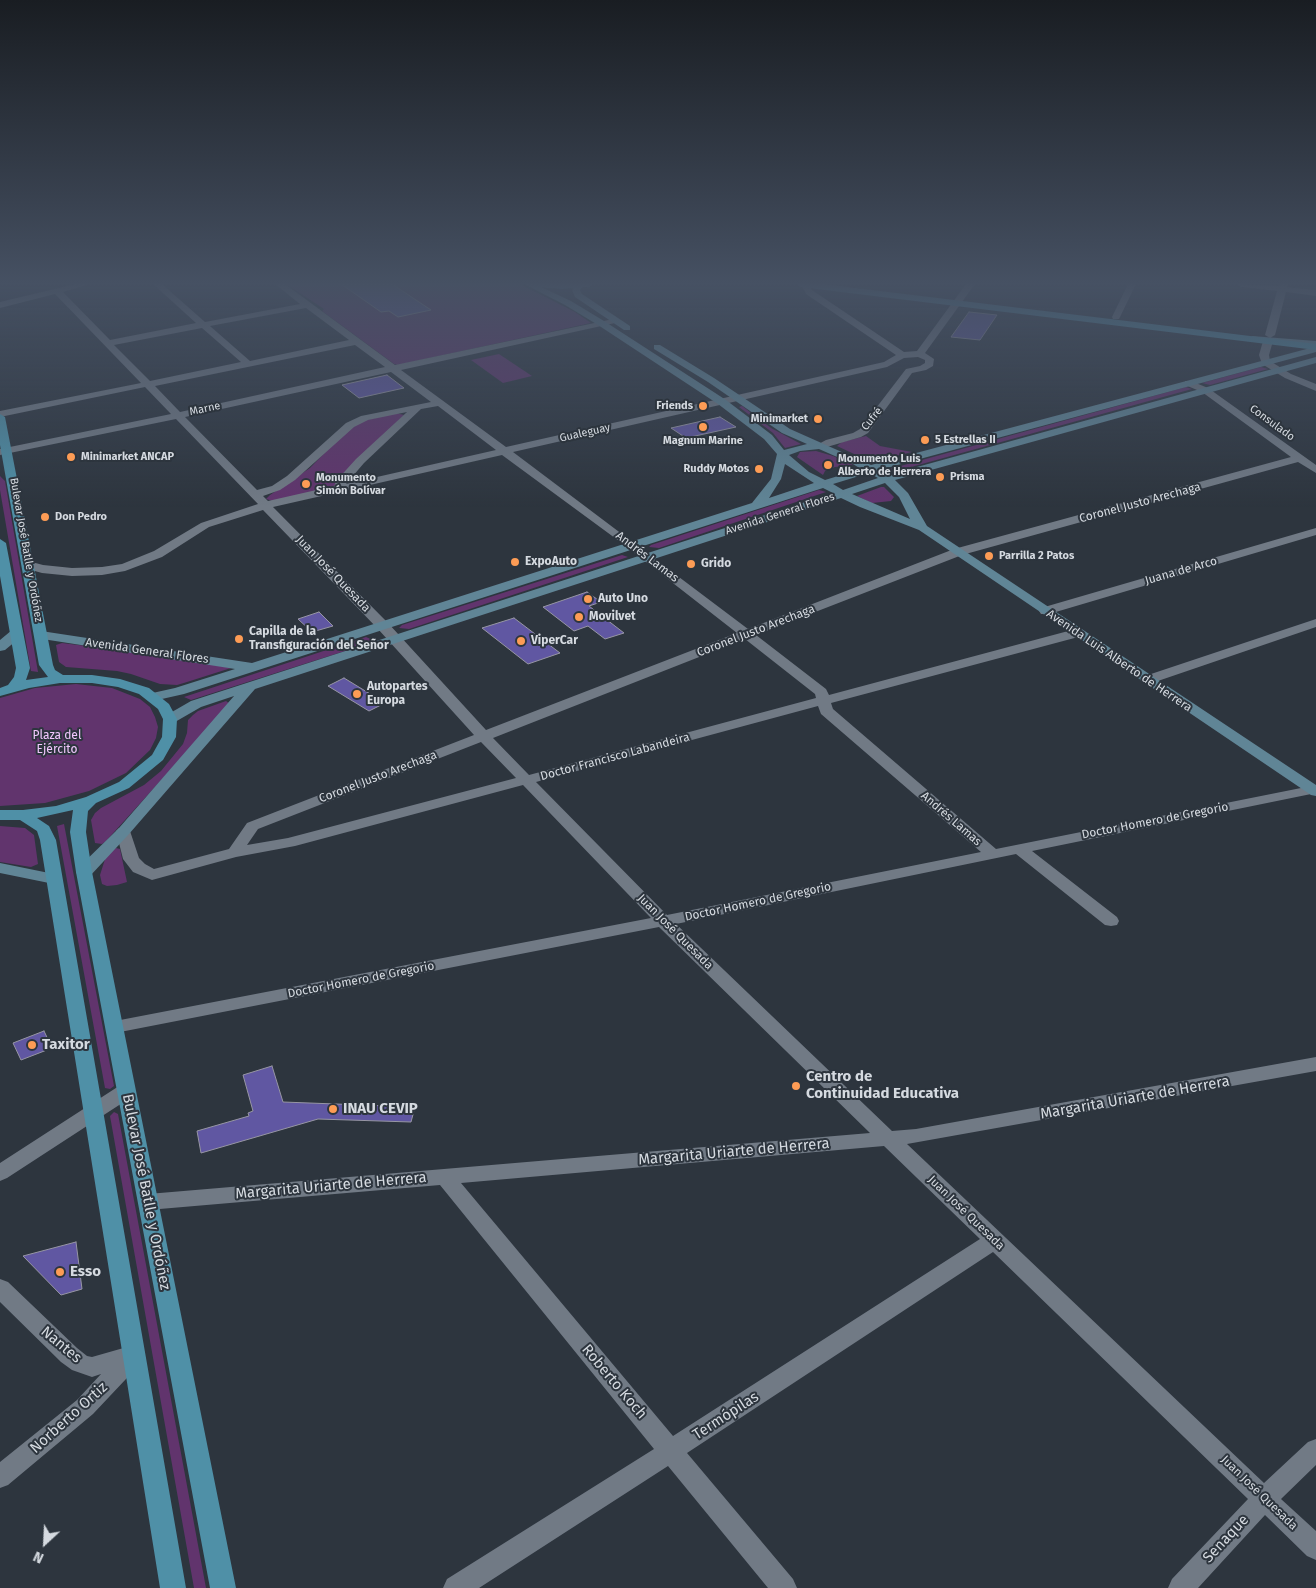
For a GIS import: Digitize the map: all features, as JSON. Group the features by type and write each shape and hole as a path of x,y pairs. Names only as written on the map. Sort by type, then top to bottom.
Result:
{"main road":[{"name":"Avenida Luis Alberto de Herrera","path":"655,358 722,402 768,437 782,454 801,471 864,505 923,528 1147,680 1315,790"},
{"name":"Avenida Luis Alberto de Herrera","path":"675,358 738,398 773,424 870,469 896,485 923,528"},
{"name":"Avenida General Flores","path":"153,697 179,691 870,469 1277,358"},
{"name":"Avenida General Flores","path":"170,719 196,704 841,493 1316,360"},
{"name":"Bulevar José Batlle y Ordóñez","path":"0,416 3,452 28,565 46,664 50,672 60,679"},
{"name":"Cufré","path":"782,454 807,446 820,446"},
{"path":"755,507 762,501 776,479 782,454"},
{"name":"Avenida Luis Alberto de Herrera","path":"864,505 888,505 904,497"},
{"name":"Bulevar José Batlle y Ordóñez","path":"0,543 23,668 20,678 6,690"},
{"name":"Bulevar José Batlle y Ordóñez","path":"0,647 16,633"},
{"name":"Avenida General Flores","path":"41,635 254,667"},
{"name":"Bulevar José Batlle y Ordóñez","path":"6,690 60,679 106,680 133,686 153,697 164,707 170,719"},
{"path":"84,872 124,831 250,686"},
{"path":"0,815 23,815 58,810 91,800 124,785 154,762 165,747 169,737 170,719"},
{"name":"Bulevar José Batlle y Ordóñez","path":"91,800 81,809 79,816 78,832 84,872 223,1588"},
{"path":"23,815 44,829 48,840 173,1588"},
{"path":"0,868 54,878"}],"street":[{"name":"Juan José Quesada","path":"123,358 383,626 483,736 663,921 855,1108 1316,1548"},
{"path":"241,358 248,364"},
{"path":"0,416 277,358"},
{"name":"Andrés Lamas","path":"378,358 440,402 633,546 821,692 826,711 992,853"},
{"name":"Marne","path":"3,452 442,358"},
{"name":"Gualeguay","path":"28,565 42,569 72,572 102,571 125,567 158,554 196,528 266,505 887,364 897,358"},
{"name":"Cufré","path":"820,446 858,435 864,431 909,371 923,368 930,364 927,358"},
{"path":"1264,358 1265,362 1277,370 1316,388"},
{"path":"887,364 909,371"},
{"name":"Consulado","path":"1188,382 1205,390 1316,470"},
{"path":"254,495 276,488 298,473 350,425 365,418 440,402"},
{"path":"338,489 341,482 360,461 418,407"},
{"name":"Coronel Justo Arechaga","path":"235,852 252,826 958,552 1300,458"},
{"name":"Juana de Arco","path":"1045,611 1316,532"},
{"path":"1147,680 1314,625"},
{"name":"Doctor Francisco Labandeira","path":"124,831 131,859 138,868 152,875 235,852 289,843 1077,632"},
{"name":"Doctor Homero de Gregorio","path":"115,1027 663,921 992,853 1315,790"},
{"path":"1018,848 1111,921"},
{"name":"Margarita Uriarte de Herrera","path":"148,1202 889,1139 987,1125 1312,1069"},
{"path":"0,1173 126,1090"},
{"name":"Roberto Koch","path":"444,1176 784,1588"},
{"name":"Termópilas","path":"456,1588 671,1452 994,1241"},
{"name":"Nantes","path":"0,1288 69,1356 80,1364 92,1367 134,1355"},
{"name":"Norberto Ortiz","path":"0,1477 86,1407 134,1355"},
{"name":"Senaque","path":"1181,1588 1265,1498 1316,1450"}],"green space":[{"path":"386,358 430,358 398,365"},
{"path":"505,358 532,376 503,383 471,360"},
{"path":"1261,367 1268,369 1210,385 1202,383"},
{"path":"1186,387 1192,389 893,472 886,470"},
{"path":"742,406 771,428 801,444 785,448 773,433 739,407"},
{"path":"396,413 404,415 333,487 273,501 266,499 310,468 343,434 362,421"},
{"path":"866,436 880,446 912,452 875,461 867,460 837,446 842,442"},
{"path":"816,451 853,465 835,467 825,471 823,475 797,457 800,452"},
{"path":"0,476 5,481 38,672 31,671 0,490"},
{"path":"884,487 894,497 891,501 872,503 857,496"},
{"path":"819,490 826,492 659,548 649,547 651,545"},
{"path":"622,555 628,557 409,629 399,628 402,625"},
{"path":"366,637 373,640 370,643 191,700 184,697"},
{"path":"62,643 158,655 231,668 177,685 160,684 117,671 66,667 59,662 56,645"},
{"name":"Plaza del Ejército","path":"76,684 112,688 140,699 150,707 158,727 156,738 150,750 126,773 89,791 45,803 0,806 0,698 35,688"},
{"path":"226,701 230,704 106,841 102,844 95,843 91,820 95,813 144,785 161,771 183,744 187,733 188,720 198,711"},
{"path":"64,824 114,1086 110,1089 105,1088 57,826"},
{"path":"0,826 25,828 34,835 38,864 31,867 0,862"},
{"path":"116,848 120,849 127,882 107,886 102,884 100,875 106,856"},
{"path":"114,1112 118,1114 206,1588 194,1588 110,1116"}],"building":[{"path":"387,375 404,388 359,398 342,385"},
{"name":"Magnum Marine","path":"720,417 736,427 686,438 671,428"},
{"name":"Movilvet","path":"587,592 601,602 589,606 624,633 605,639 588,626 574,631 543,607"},
{"path":"319,612 333,626 312,632 298,619"},
{"name":"ViperCar","path":"514,618 560,653 528,664 482,628"},
{"name":"Autopartes Europa","path":"344,678 385,703 369,711 328,686"},
{"name":"Taxitor","path":"44,1031 52,1048 21,1060 13,1043"},
{"name":"INAU CEVIP","path":"272,1066 283,1102 415,1107 411,1122 318,1119 201,1153 197,1131 249,1116 248,1113 253,1111 243,1075"},
{"name":"Esso","path":"76,1242 82,1289 61,1295 23,1256"}],"place":[{"name":"Friends","path":"703,406"},
{"name":"Minimarket","path":"818,419"},
{"name":"Magnum Marine","path":"703,427"},
{"name":"5 Estrellas II","path":"925,440"},
{"name":"Minimarket ANCAP","path":"71,457"},
{"name":"Monumento Luis Alberto de Herrera","path":"828,465"},
{"name":"Ruddy Motos","path":"759,469"},
{"name":"Prisma","path":"940,477"},
{"name":"Monumento Simón Bolívar","path":"306,484"},
{"name":"Don Pedro","path":"45,517"},
{"name":"Parrilla 2 Patos","path":"989,556"},
{"name":"ExpoAuto","path":"515,562"},
{"name":"Grido","path":"691,564"},
{"name":"Auto Uno","path":"588,599"},
{"name":"Movilvet","path":"579,617"},
{"name":"Capilla de la Transfiguración del Señor","path":"239,639"},
{"name":"ViperCar","path":"521,641"},
{"name":"Autopartes Europa","path":"357,694"},
{"name":"Taxitor","path":"32,1045"},
{"name":"Centro de Continuidad Educativa","path":"796,1086"},
{"name":"INAU CEVIP","path":"333,1109"},
{"name":"Esso","path":"60,1272"}]}
